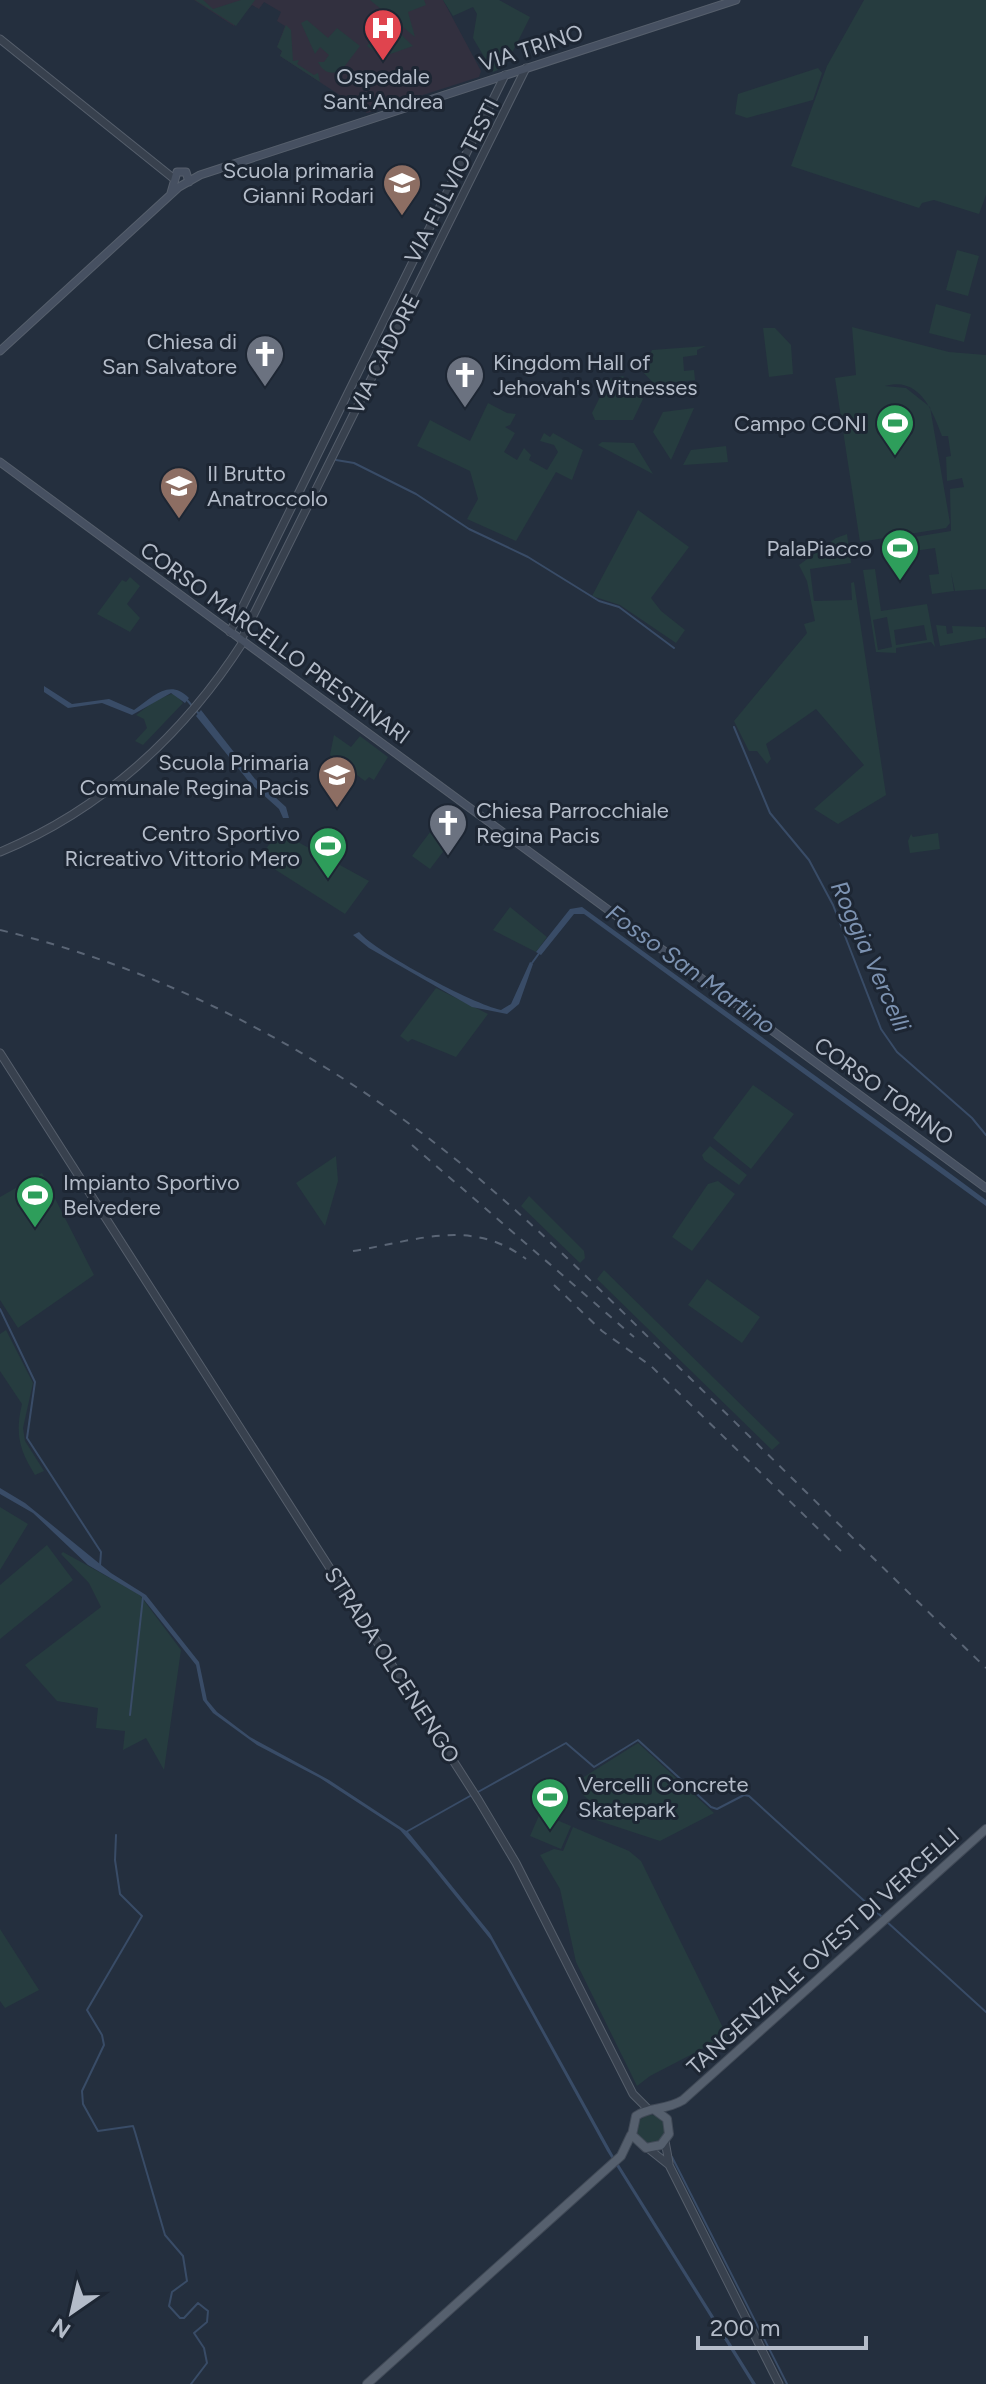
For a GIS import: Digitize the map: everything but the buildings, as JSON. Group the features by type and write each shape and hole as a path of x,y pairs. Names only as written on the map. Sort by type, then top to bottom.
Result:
{"main road":[{"name":"VIA TRINO","path":"175,180 200,175 736,0"},
{"path":"0,351 171,196 175,180 188,178"},
{"name":"CORSO MARCELLO PRESTINARI","path":"0,462 529,853"},
{"name":"CORSO TORINO","path":"529,853 986,1188"},
{"name":"TANGENZIALE OVEST DI VERCELLI","path":"652,2110 664,2110 683,2100 986,1829"},
{"name":"TANGENZIALE OVEST DI VERCELLI","path":"670,2127 683,2100"},
{"path":"367,2384 621,2156 632,2135 634,2118 652,2110 664,2115 670,2127 665,2141 621,2156"},
{"path":"632,2135 646,2148"}],"street":[{"path":"0,39 175,180"},
{"name":"VIA CADORE","path":"0,852 79,812 152,754 195,709 242,641 526,68"},
{"name":"VIA FULVIO TESTI","path":"230,632 505,75"},
{"name":"STRADA OLCENENGO","path":"0,1053 479,1801 535,1897 633,2094 652,2110"},
{"name":"STRADA OLCENENGO","path":"633,2094 634,2118"},
{"path":"665,2141 669,2165 779,2384"},
{"path":"646,2148 669,2165"}],"shaded area":[{"name":"Ospedale Sant'Andrea","path":"194,0 443,0 481,71 479,77 367,113 280,56 282,51 277,47 285,26 277,21 281,12 264,2 259,9 252,5 234,26"}],"green space":[{"path":"195,0 203,0 213,9 241,0 255,0 236,26"},
{"path":"370,0 424,0 426,5 408,12 415,37"},
{"path":"443,0 499,0 530,17 505,67 493,72 473,38 477,14 473,7 453,16"},
{"path":"864,0 986,0 986,195 979,214 934,200 922,203 919,208 791,166 827,66"},
{"path":"307,20 328,38 337,28 360,46 341,71 330,73 318,62 324,62 329,55 320,47 315,54 301,23"},
{"path":"386,20 413,46 382,57 367,46"},
{"path":"286,25 291,30 293,61 299,60 297,64 314,75 318,73 320,82 280,56 282,51 277,47"},
{"path":"818,68 822,73 813,100 747,118 735,114 738,94"},
{"path":"957,250 979,256 968,296 946,290"},
{"path":"936,304 971,314 964,342 929,333"},
{"path":"852,327 949,352 986,355 986,589 955,591 951,572 954,591 932,594 929,575 939,574 935,548 914,551 911,543 885,547 884,542 951,531 950,489 964,487 962,478 947,481 946,457 951,456 948,436 942,436 930,409 950,523 946,528 860,542 835,378 856,375","holes":["885,386 908,386 928,406 906,388"]},
{"path":"763,328 775,328 791,345 793,374 769,377"},
{"path":"706,346 697,350 697,355 683,357 684,371 694,370 695,380 675,382 675,387 659,389 642,371 652,350"},
{"path":"623,376 643,399 633,420 595,420 592,413 609,379"},
{"path":"488,403 516,414 510,425 505,427 515,433 504,452 517,460 524,448 531,455 529,460 547,470 558,452 554,445 540,441 544,433 550,437 553,433 583,450 572,480 556,472 516,541 467,519 478,499 470,471 417,446 430,420 470,441"},
{"path":"694,408 671,460 653,432 663,412"},
{"path":"602,442 634,443 653,474 598,445"},
{"path":"726,446 728,462 683,465 691,450"},
{"path":"638,510 689,547 651,598 661,611 685,630 676,643 620,605 592,596"},
{"path":"847,534 851,563 810,569 814,601 852,600 851,583 854,582 886,795 838,824 814,809 864,765 816,709 766,744 771,759 767,764 757,751 749,751 734,721 807,633 804,624 815,621 807,581 799,565 836,538"},
{"path":"875,569 881,611 927,604 935,647 931,642 896,648 896,653 876,652 863,570","holes":["887,617 892,647 878,650 873,620","924,625 927,640 896,645 894,630"]},
{"path":"130,577 140,586 127,604 140,618 130,632 97,614 122,580 126,582"},
{"path":"936,625 946,626 947,634 953,633 952,626 985,627 986,638 940,646"},
{"path":"174,693 183,703 143,745 135,741 147,728 144,719 136,715 156,700"},
{"path":"334,735 351,747 360,736 388,757 374,780 369,777 365,781 330,755"},
{"path":"437,823 455,836 430,869 412,856"},
{"path":"938,833 940,849 910,853 908,841 911,834 913,837"},
{"name":"Centro Sportivo Ricreativo Vittorio Mero","path":"277,835 287,836 369,881 345,914 268,865 264,851"},
{"path":"510,907 547,937 536,952 493,930"},
{"path":"436,988 488,1014 456,1057 412,1039 408,1042 400,1036"},
{"path":"753,1085 794,1114 751,1169 713,1138"},
{"path":"710,1146 747,1175 739,1185 704,1160 702,1155"},
{"path":"336,1156 338,1181 325,1226 296,1183"},
{"name":"Impianto Sportivo Belvedere","path":"42,1173 94,1275 18,1328 0,1300 0,1197"},
{"path":"718,1181 735,1194 692,1251 672,1237 708,1184"},
{"path":"529,1196 584,1251 585,1258 580,1263 521,1206"},
{"path":"604,1270 780,1443 772,1450 597,1279"},
{"path":"707,1279 760,1317 742,1343 688,1305"},
{"path":"6,1330 33,1383 23,1428 25,1441 44,1471 35,1475 20,1441 22,1404 0,1371 0,1334"},
{"path":"0,1507 28,1524 0,1570"},
{"path":"47,1545 73,1580 0,1639 0,1585"},
{"path":"63,1552 139,1594 181,1650 164,1770 146,1738 123,1750 125,1731 96,1728 98,1708 57,1701 25,1665 101,1607 89,1583 61,1554"},
{"path":"638,1743 714,1813 660,1841 584,1816 591,1802 582,1794 579,1780"},
{"name":"Vercelli Concrete Skatepark","path":"540,1813 571,1826 561,1849 530,1836"},
{"path":"573,1827 629,1851 641,1861 727,2036 650,2076 637,2086 576,1962 560,1889 540,1855 554,1849 563,1851"},
{"path":"0,1929 39,1990 5,2008 0,2001"},
{"path":"651,2115 661,2119 665,2129 661,2139 651,2143 641,2139 637,2129 641,2119"}],"water":[{"path":"44,686 72,704 109,699 134,710 154,695 168,690 182,692 189,698 185,703 171,693 132,715 102,703 68,708 44,692"},
{"path":"201,710 255,779 286,807 289,818 283,818 279,809 250,783 196,716"},
{"path":"582,907 986,1200 986,1206 584,914 574,914 541,955 536,952 570,909"},
{"path":"359,932 426,977 501,1010 511,1004 530,962 533,964 519,1004 507,1014 472,1007 369,948 353,935"},
{"path":"0,1488 25,1503 111,1573 146,1595 199,1662 207,1700 217,1712 250,1737 329,1780 408,1832 490,1933 613,2155 756,2384 752,2384 607,2151 491,1940 428,1862 400,1830 320,1778 257,1745 213,1713 203,1700 196,1665 141,1596 88,1565 33,1513 0,1494"}],"waterway":[{"name":"Roggia Vercelli","path":"336,460 354,463 416,494 469,529 528,557 599,601 619,607 674,648"},
{"name":"Fosso San Martino","path":"187,700 199,714"},
{"name":"Roggia Vercelli","path":"734,727 770,813 809,860 833,905 881,1029 897,1052 972,1118 986,1135"},
{"name":"Fosso San Martino","path":"532,963 540,952"},
{"path":"0,1309 35,1382 27,1438 101,1552 100,1566"},
{"path":"130,1715 143,1597"},
{"path":"478,1792 566,1743 594,1767 638,1740 711,1807 717,1809 744,1795 749,1796 882,1917"},
{"path":"406,1832 470,1796"},
{"path":"116,1835 115,1860 120,1894 142,1916 87,2010 102,2035 104,2045 82,2091 83,2104 98,2131 133,2126 165,2235 183,2256 187,2281 172,2292 169,2306 180,2318 184,2318 198,2303 208,2311 207,2322 194,2333 204,2348 207,2363 191,2384"},
{"path":"886,1921 986,2012"},
{"path":"672,2157 787,2384"}],"railway":[{"path":"0,930 133,972 197,999 321,1065 436,1144 567,1258 986,1668"},
{"path":"412,1145 634,1337"},
{"path":"353,1251 421,1238 464,1235 505,1246 526,1259"},
{"path":"554,1285 602,1331 651,1366 841,1551"}],"place":[{"name":"Ospedale Sant'Andrea","path":"383,62"},
{"name":"Scuola primaria Gianni Rodari","path":"402,217"},
{"name":"Chiesa di San Salvatore","path":"265,388"},
{"name":"Kingdom Hall of Jehovah's Witnesses","path":"465,409"},
{"name":"Campo CONI","path":"895,457"},
{"name":"Il Brutto Anatroccolo","path":"179,520"},
{"name":"PalaPiacco","path":"900,582"},
{"name":"Scuola Primaria Comunale Regina Pacis","path":"337,809"},
{"name":"Chiesa Parrocchiale Regina Pacis","path":"448,857"},
{"name":"Centro Sportivo Ricreativo Vittorio Mero","path":"328,880"},
{"name":"Impianto Sportivo Belvedere","path":"35,1229"},
{"name":"Vercelli Concrete Skatepark","path":"550,1831"}]}
